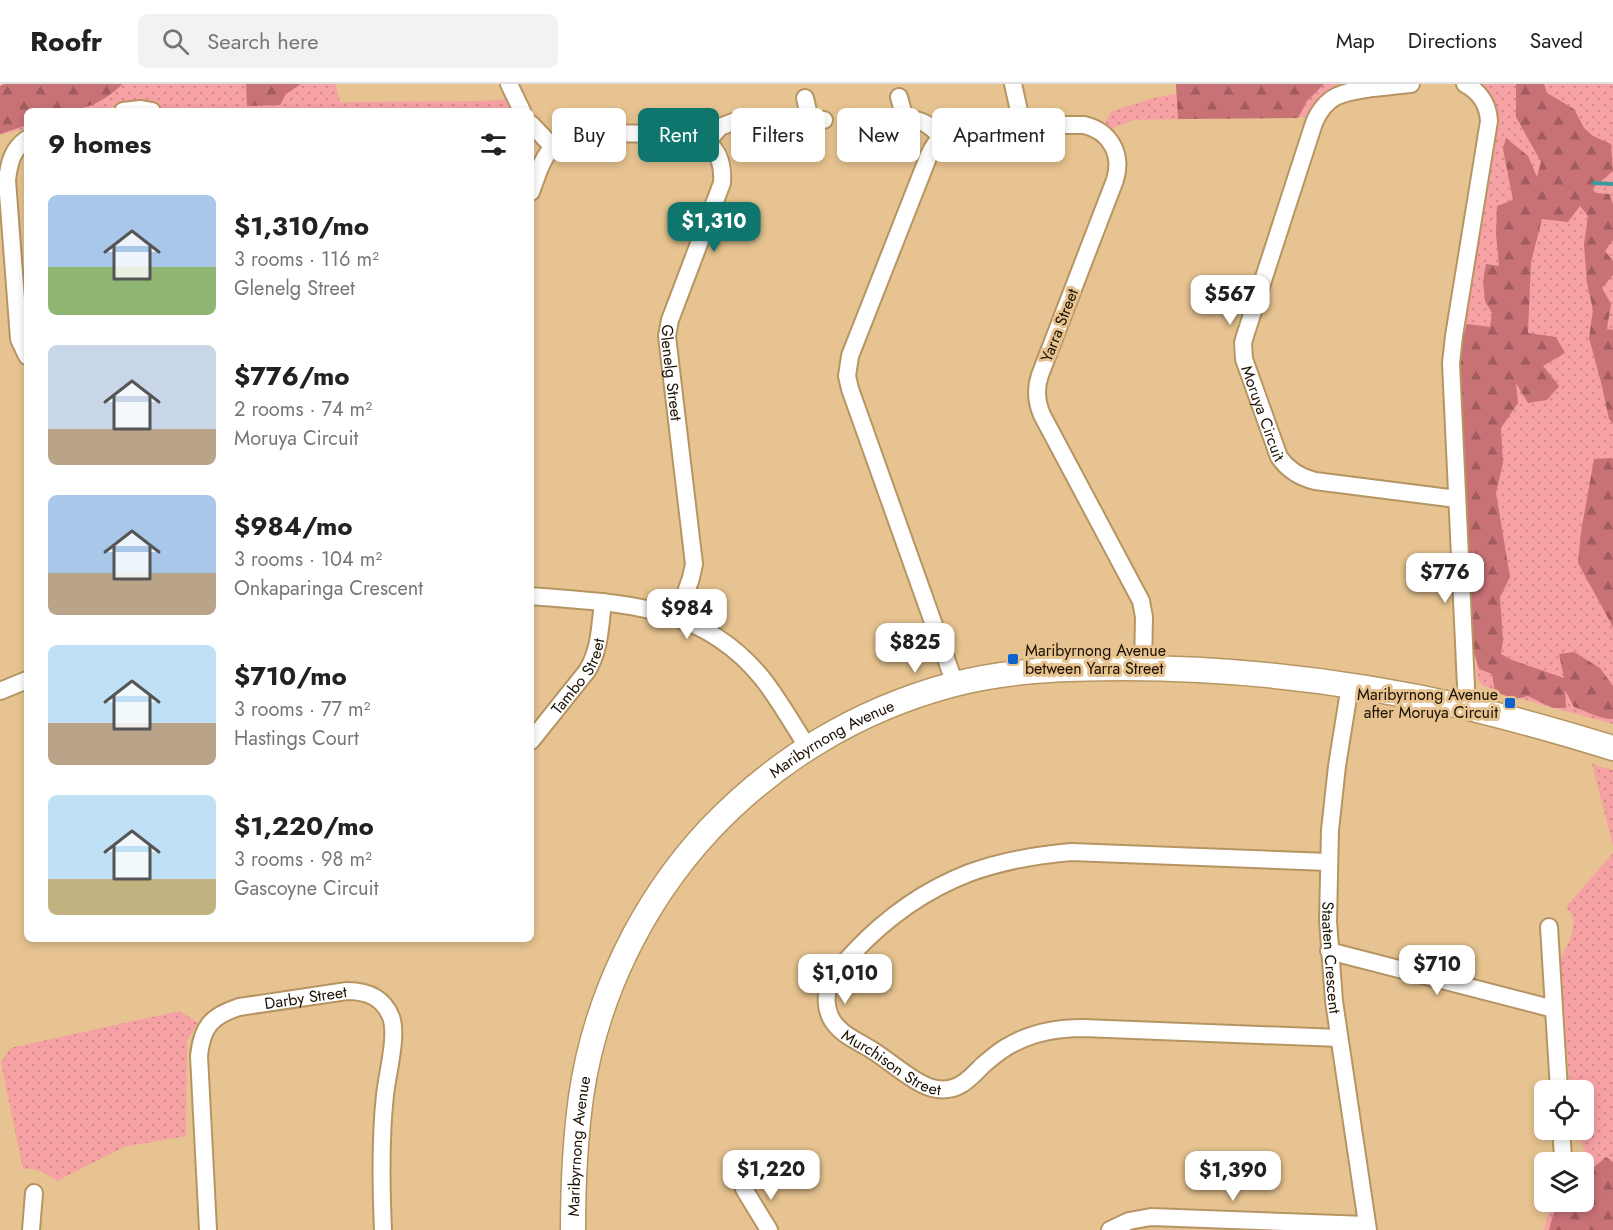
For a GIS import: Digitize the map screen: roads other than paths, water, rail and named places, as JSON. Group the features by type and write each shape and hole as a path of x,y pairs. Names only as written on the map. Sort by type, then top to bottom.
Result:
{"street":[{"path":"509,84 521,108"},
{"path":"1013,84 1018,108"},
{"name":"Moruya Circuit","path":"1411,84 1346,92 1326,103 1317,116 1245,336 1244,359 1276,450 1283,463 1300,477 1457,499"},
{"path":"1466,84 1480,95 1487,107 1489,121 1452,349 1467,708"},
{"path":"899,97 902,108"},
{"path":"719,128 733,122 817,120 805,98"},
{"name":"Yarra Street","path":"1065,124 1091,126 1108,138 1117,155 1118,168 1036,391 1042,415 1141,601 1144,617 1143,668"},
{"path":"534,127 552,146"},
{"path":"24,142 16,149 9,164 7,180 19,339 24,350"},
{"path":"534,184 542,164 552,149"},
{"path":"932,149 850,356 847,376 955,684"},
{"name":"Glenelg Street","path":"677,617 694,564 667,336 670,320 722,183 723,170 719,158"},
{"path":"534,596 603,602 646,609 677,617 712,633 743,657 764,680 808,748"},
{"name":"Tambo Street","path":"534,737 594,660 598,647 603,602"},
{"name":"Maribyrnong Avenue","path":"573,1230 575,1163 581,1095 596,1030 611,986 635,934 660,893 700,840 733,806 761,781 846,725 903,700 981,678 1060,669 1143,668 1226,672 1350,685 1467,708 1613,748"},
{"path":"0,692 24,681"},
{"name":"Staaten Crescent","path":"1350,685 1333,798 1328,862 1329,951 1339,1038 1368,1227"},
{"name":"Murchison Street","path":"1328,862 1071,852 1029,857 988,866 930,892 878,928 835,975 828,987 826,1001 832,1021 842,1031 923,1085 936,1089 950,1089 963,1084 1005,1049 1029,1036 1056,1029 1083,1028 1339,1038"},
{"path":"1549,927 1558,1080"},
{"path":"1329,951 1554,1009"},
{"name":"Darby Street","path":"208,1230 199,1056 201,1041 207,1027 224,1011 239,1007 347,991 361,991 374,996 385,1005 392,1018 394,1032 384,1095 381,1152 383,1230"},
{"path":"744,1189 769,1230"},
{"path":"32,1230 34,1193"},
{"path":"1110,1230 1129,1221 1151,1217 1368,1227"}],"waterway":[{"path":"1594,183 1613,184"}],"place":[{"name":"Maribyrnong Avenue between Yarra Street","path":"1013,659"},
{"name":"Maribyrnong Avenue after Moruya Circuit","path":"1510,703"}]}
